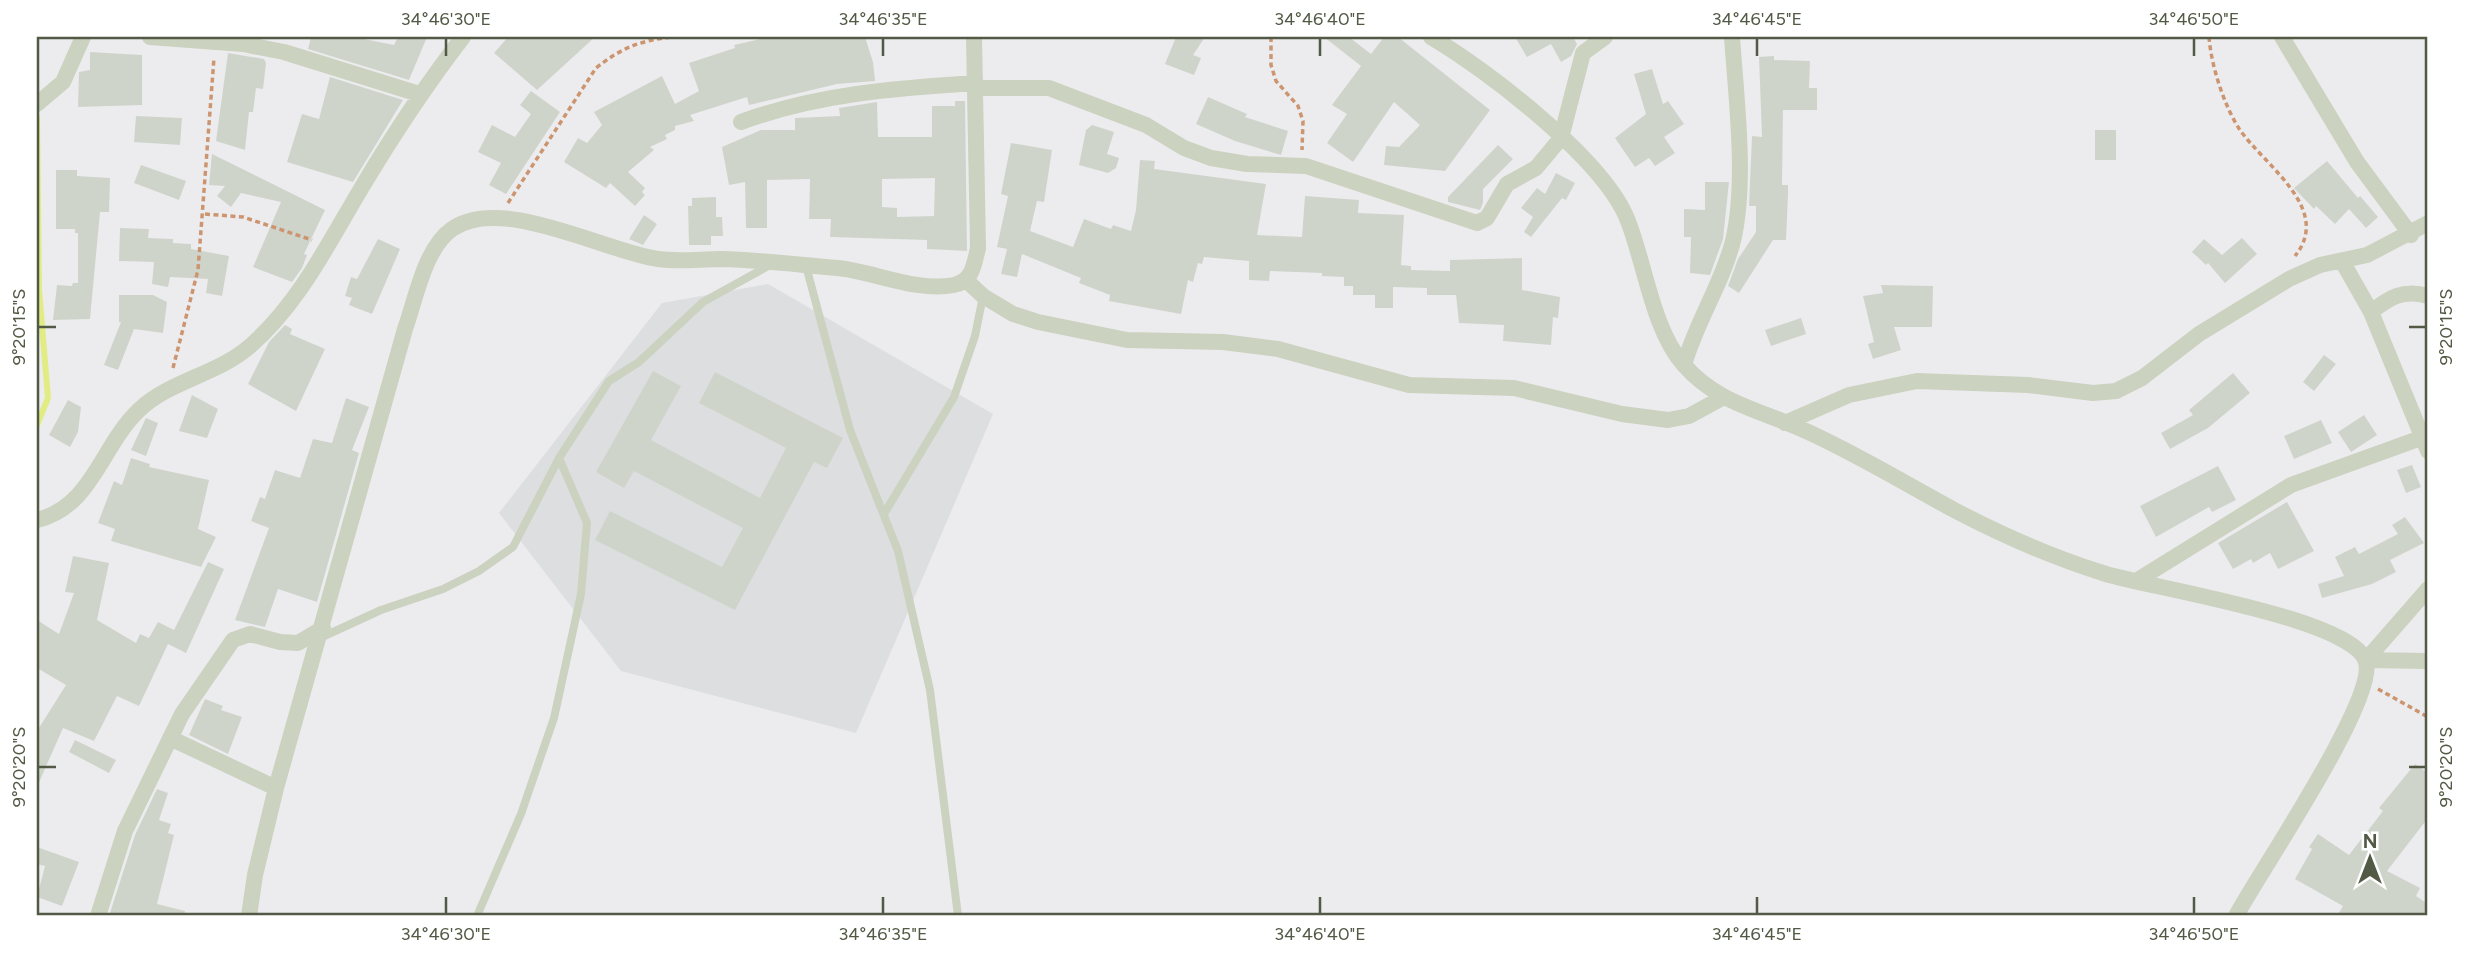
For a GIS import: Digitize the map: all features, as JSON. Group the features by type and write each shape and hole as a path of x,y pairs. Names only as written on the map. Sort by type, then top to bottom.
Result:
{"street":[{"path":"40,103 63,82 83,37"},
{"path":"150,37 218,41 284,52 419,94"},
{"path":"38,521 60,512 78,498 118,435 139,410 166,391 209,372 248,348 299,290 419,94 463,37"},
{"path":"249,916 255,875 276,788 405,329 428,264 439,242 453,228 472,222 498,219 548,225 625,252 659,259 842,269 930,284 954,285 966,280 972,272 978,248 974,37"},
{"path":"1431,37 1470,60 1561,138 1607,183 1618,200 1667,337 1684,366 1722,398 1804,430 1981,524 2052,556 2136,581 2306,622 2343,637 2366,660 2428,661"},
{"path":"741,122 782,107 817,99 895,88 976,85 1049,88 1146,125 1184,148 1211,158 1247,164 1302,166 1476,223 1487,218 1507,184 1536,168 1561,138 1583,52 1605,37"},
{"path":"1684,366 1719,281 1736,225 1739,189 1732,37"},
{"path":"2282,37 2357,162 2411,235"},
{"path":"1785,423 1849,395 1917,381 1967,381 2109,393 2136,382 2199,334 2276,286 2320,265 2367,255 2411,235 2428,223"},
{"path":"2136,581 2291,485 2425,444 2371,312 2342,261"},
{"path":"966,280 983,296 1013,314 1090,334 1140,341 1223,342 1278,349 1409,385 1514,388 1609,411 1668,420 1689,416 1722,398"},
{"path":"2371,312 2387,299 2402,293 2428,296"},
{"path":"2235,916 2322,771 2366,682 2366,660 2428,589"},
{"path":"98,916 125,831 170,738 203,681 237,636 250,634 280,642 298,643 321,633"},
{"path":"170,738 276,788"}],"lane":[{"path":"321,633 443,589 479,571 513,547 559,458 609,381 639,362 703,302 773,264"},
{"path":"806,266 850,430 898,551 930,690 958,916"},
{"path":"884,514 954,397 975,336 983,296"},
{"path":"477,916 522,814 554,718 581,594 587,523 559,458"}],"path":[{"path":"498,219 596,68 616,52 640,41 673,37"},
{"path":"1271,37 1271,65 1276,81 1297,106 1303,121 1302,166"},
{"path":"2209,37 2219,78 2240,129 2282,179 2306,214 2304,244 2294,258"},
{"path":"166,391 198,271 218,41"},
{"path":"204,214 261,221 327,246"},
{"path":"2366,682 2428,717"}],"shaded area":[{"path":"768,284 993,414 856,733 621,671 499,513 662,303"}],"building":[{"path":"311,37 365,37 364,39 394,45 398,37 427,37 409,80 308,49"},
{"path":"508,37 595,37 537,90 494,53"},
{"path":"769,37 865,37 873,62 875,81 837,84 749,105 747,97 690,115 694,121 675,126 675,130 665,135 667,139 650,147 654,150 628,172 645,188 642,192 645,195 635,206 610,183 606,188 564,162 578,138 587,143 602,125 594,112 662,76 675,104 699,91 689,63 735,48 734,45"},
{"path":"1176,37 1205,37 1193,55 1201,58 1194,75 1165,64"},
{"path":"1324,37 1349,37 1371,54 1384,37 1398,37 1490,110 1445,171 1384,165 1386,146 1399,147 1420,125 1394,102 1353,162 1327,143 1347,114 1332,105 1361,66"},
{"path":"1515,37 1573,37 1577,44 1571,56 1561,62 1551,44 1527,57"},
{"path":"90,52 142,55 142,105 78,107 79,72 90,70"},
{"path":"228,53 264,59 266,63 263,89 256,88 253,112 249,112 245,150 216,141"},
{"path":"1774,56 1774,60 1810,61 1809,88 1817,88 1817,110 1783,110 1782,185 1788,185 1786,240 1773,240 1739,293 1728,286 1738,259 1756,232 1756,206 1749,206 1752,136 1762,137 1759,57"},
{"path":"1652,69 1663,104 1668,101 1684,124 1664,137 1675,153 1655,166 1649,158 1635,167 1615,138 1646,114 1634,74"},
{"path":"330,77 403,100 353,182 287,162 302,114 319,119"},
{"path":"531,91 560,112 506,194 489,185 501,163 478,152 492,125 515,137 531,114 520,105"},
{"path":"1208,97 1247,114 1245,117 1288,131 1281,155 1235,141 1196,124"},
{"path":"955,101 965,101 967,251 927,249 927,240 830,237 831,219 809,219 810,179 767,180 767,228 746,228 745,182 729,185 722,147 761,130 795,130 795,118 840,116 839,108 877,102 878,137 932,137 932,106 955,106","holes":["935,178 934,216 897,217 897,208 882,207 882,179"]},
{"path":"136,116 182,118 180,145 134,142"},
{"path":"1092,125 1114,132 1107,154 1119,158 1116,168 1108,173 1079,165 1086,130"},
{"path":"2095,130 2116,130 2116,160 2095,160"},
{"path":"1011,143 1052,150 1044,202 1037,201 1030,231 1073,247 1084,219 1111,229 1113,225 1131,231 1136,210 1140,160 1155,161 1154,169 1266,184 1257,235 1302,237 1305,196 1359,200 1358,213 1404,215 1401,265 1411,266 1411,270 1450,271 1450,260 1522,258 1522,290 1560,297 1558,318 1553,317 1551,345 1503,341 1504,325 1459,323 1456,295 1427,295 1427,288 1393,287 1393,308 1375,308 1375,295 1353,295 1353,286 1344,286 1344,277 1322,276 1322,273 1270,271 1269,281 1249,280 1249,261 1204,257 1202,264 1198,263 1193,282 1188,280 1181,314 1109,301 1110,295 1079,283 1081,278 1022,254 1017,277 1001,274 1007,249 997,247 1008,196 1001,194"},
{"path":"1498,145 1513,159 1483,189 1480,210 1448,202 1448,197"},
{"path":"212,154 325,210 304,254 307,255 302,268 292,282 253,267 281,202 241,193 231,207 217,196 225,186 209,185"},
{"path":"2327,161 2378,217 2366,228 2349,209 2335,224 2316,206 2314,209 2294,188"},
{"path":"141,165 186,181 179,200 134,183"},
{"path":"56,170 77,170 77,176 110,178 109,212 100,212 90,319 53,320 57,285 72,286 73,283 78,283 78,233 75,233 75,229 56,229"},
{"path":"1556,173 1575,183 1566,200 1562,198 1531,237 1524,232 1533,217 1521,208 1537,188 1545,194"},
{"path":"1705,182 1729,182 1723,239 1710,275 1690,273 1691,237 1684,237 1684,209 1705,210"},
{"path":"716,197 716,217 722,217 723,236 711,236 711,245 689,245 688,206 692,206 692,198"},
{"path":"644,215 657,224 643,245 629,239"},
{"path":"120,228 149,229 148,238 173,239 173,243 191,244 191,249 229,256 222,296 206,293 208,279 170,277 168,287 152,284 154,262 119,261"},
{"path":"2242,238 2257,254 2225,283 2208,263 2206,265 2192,252 2204,239 2222,255"},
{"path":"378,239 400,249 372,314 349,305 352,298 345,296 351,277 357,279"},
{"path":"1881,285 1933,286 1932,327 1894,327 1901,350 1873,359 1868,344 1874,342 1863,296 1883,293"},
{"path":"119,295 153,295 167,302 163,333 134,329 118,370 104,365 121,322"},
{"path":"1801,318 1806,334 1771,346 1765,330"},
{"path":"285,325 292,329 290,334 325,349 296,411 248,384 269,342"},
{"path":"2324,355 2336,364 2314,391 2303,382"},
{"path":"653,371 681,386 651,440 760,498 786,448 699,403 715,372 843,438 827,468 814,462 735,610 595,540 610,511 722,567 743,528 634,471 624,488 596,472"},
{"path":"2233,373 2250,393 2208,428 2170,449 2161,433 2193,415 2189,410"},
{"path":"192,395 218,409 207,438 179,431"},
{"path":"346,398 369,407 352,450 359,453 317,602 278,589 265,627 235,620 269,528 251,521 260,497 265,499 275,470 300,478 313,439 332,443"},
{"path":"68,400 81,407 78,432 70,447 49,435"},
{"path":"2364,415 2377,435 2351,452 2338,432"},
{"path":"146,418 158,423 146,456 131,450"},
{"path":"2321,420 2332,443 2294,459 2284,436"},
{"path":"131,458 150,464 149,467 209,480 198,529 216,537 201,567 111,541 115,529 98,523 114,481 122,485"},
{"path":"2412,465 2421,487 2406,493 2397,470"},
{"path":"2218,466 2236,500 2212,512 2209,507 2156,537 2140,506"},
{"path":"2287,502 2314,551 2278,569 2270,553 2253,563 2251,559 2233,569 2218,543"},
{"path":"2405,517 2424,543 2390,560 2396,572 2372,584 2322,598 2318,584 2344,576 2335,557 2355,547 2359,554 2398,534 2392,525"},
{"path":"73,556 109,563 97,620 136,643 140,634 149,638 158,622 174,630 208,562 224,569 186,653 168,644 139,706 117,696 94,741 63,728 37,787 37,731 66,685 37,668 37,620 59,634 74,593 65,592"},
{"path":"205,699 223,706 221,710 242,717 228,754 189,735"},
{"path":"75,740 116,760 109,773 69,752"},
{"path":"2415,764 2428,773 2428,818 2387,871 2420,888 2416,896 2428,904 2428,916 2337,916 2343,906 2295,879 2312,849 2309,847 2318,834 2349,855 2383,811 2379,808"},
{"path":"157,789 168,793 159,820 171,824 168,833 174,835 157,904 185,911 184,916 109,916 135,835"},
{"path":"37,847 79,862 62,906 37,897 45,866 37,864"}],"waterway":[{"path":"37,118 39,289 48,398 37,425"}]}
